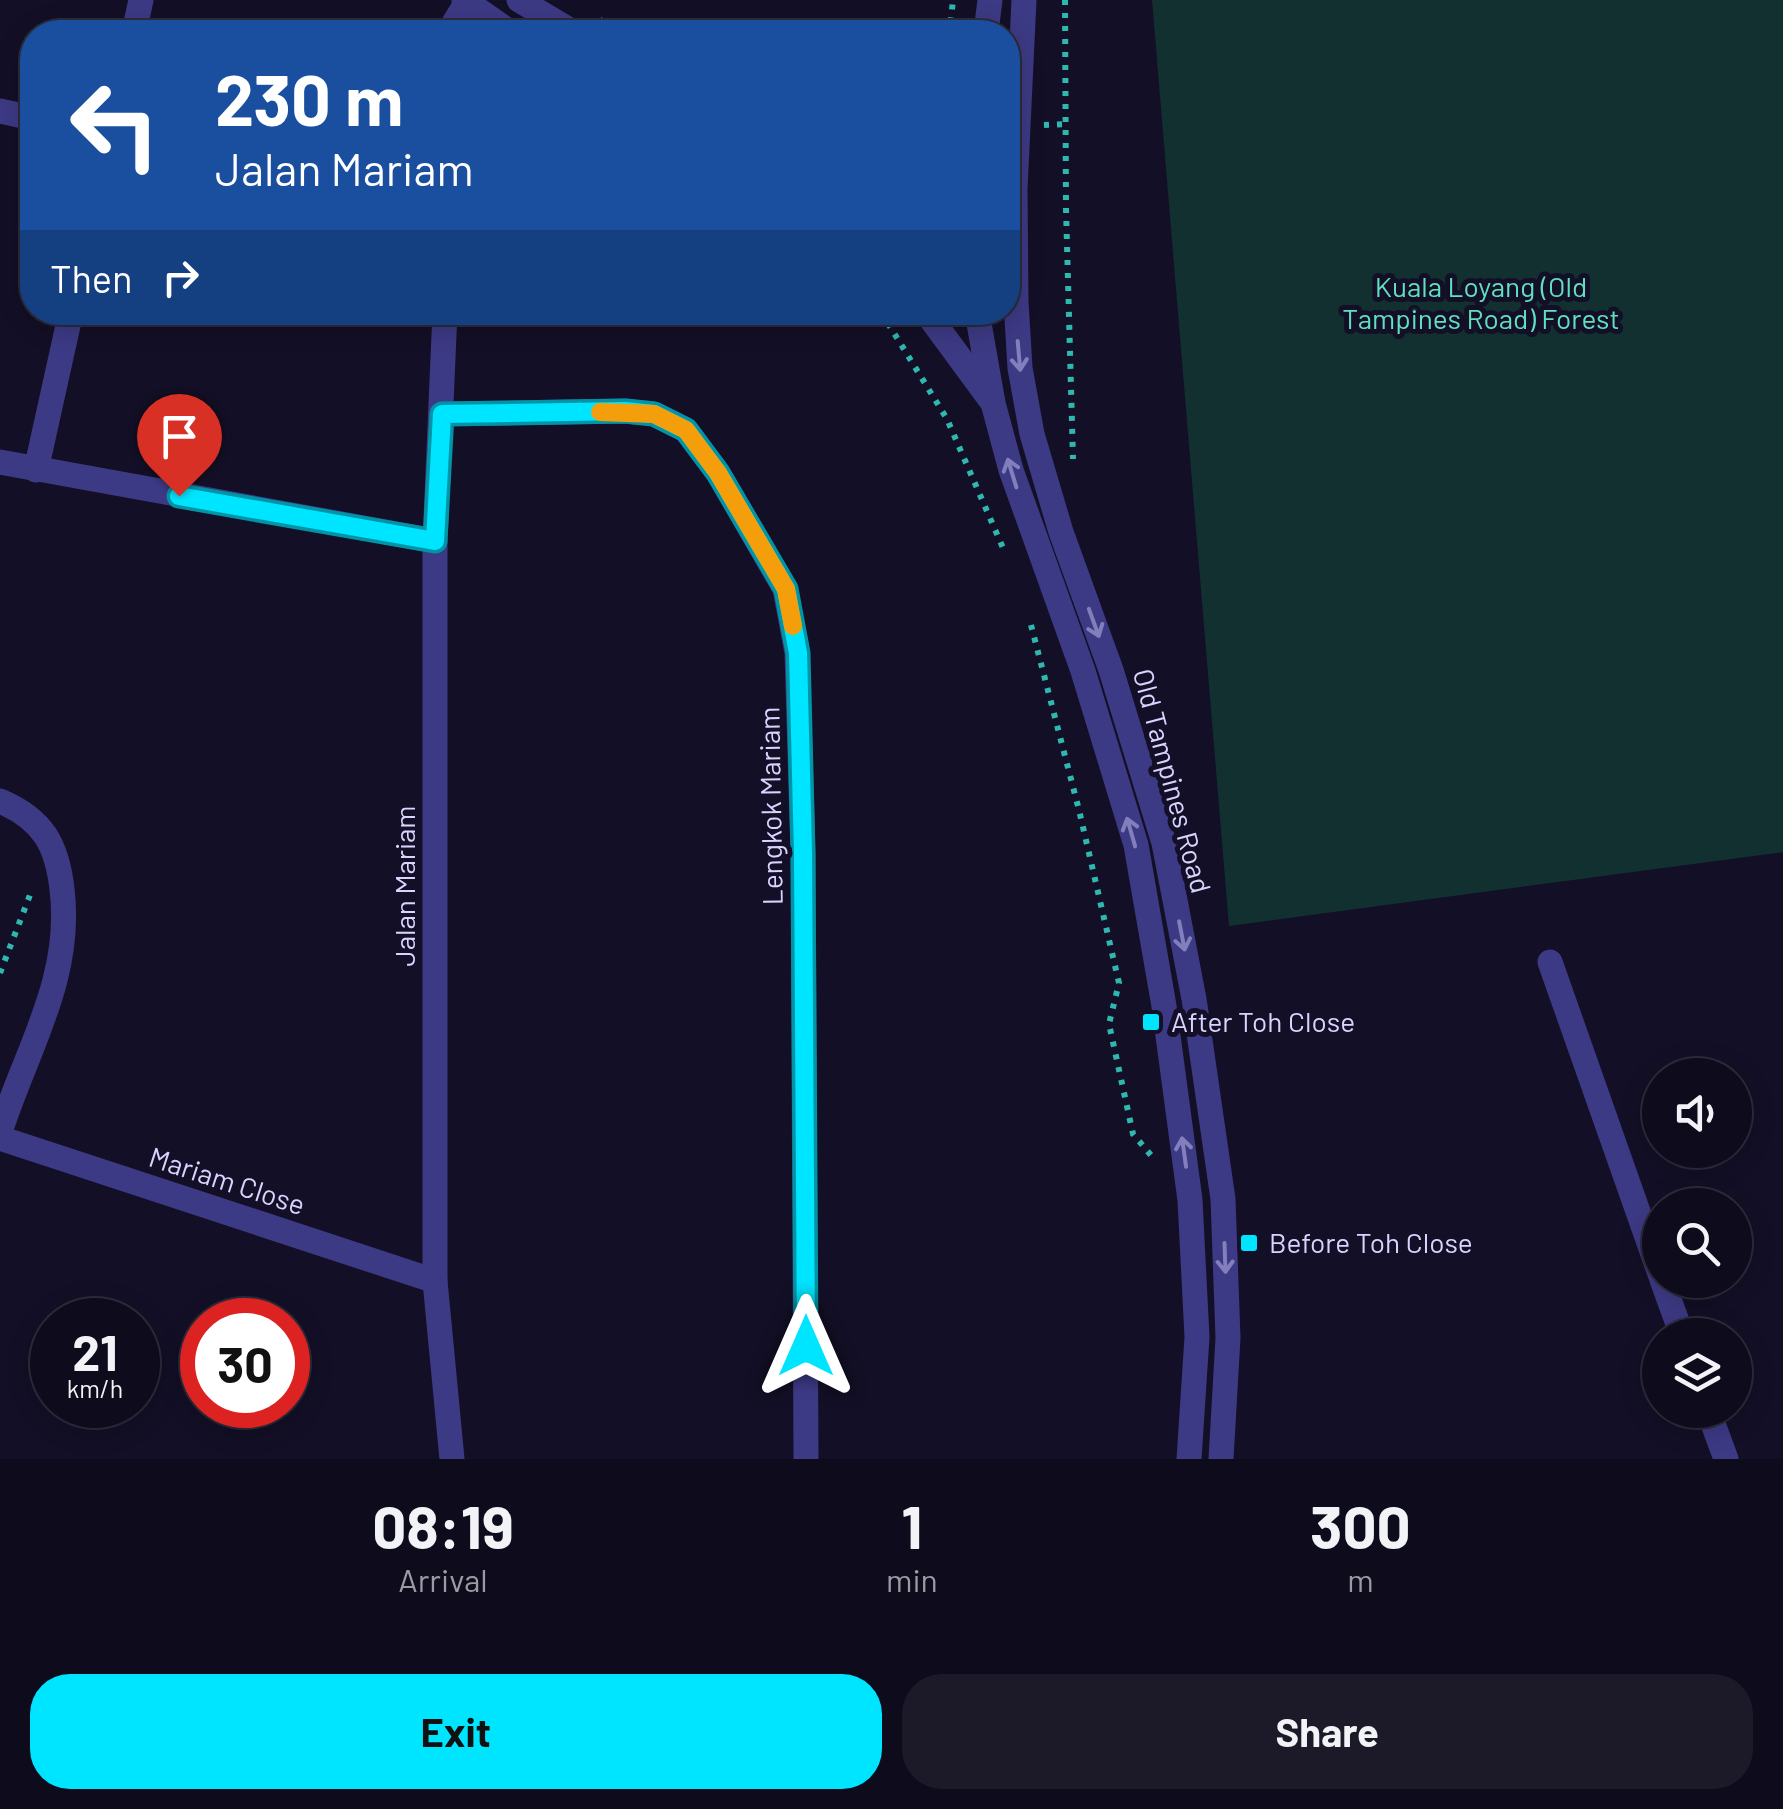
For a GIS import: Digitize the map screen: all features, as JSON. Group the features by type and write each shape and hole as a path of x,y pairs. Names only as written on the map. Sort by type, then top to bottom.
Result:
{"street":[{"path":"466,0 494,20"},
{"path":"520,0 553,20"},
{"name":"Old Tampines Road","path":"1020,51 1024,0"},
{"path":"36,470 68,325"},
{"name":"Jalan Mariam","path":"445,325 435,541 436,1281 452,1459"},
{"path":"936,325 993,403"},
{"name":"Old Tampines Road","path":"979,325 993,403 1011,470 1083,671 1136,845 1164,1006 1190,1200 1197,1336 1189,1459"},
{"name":"Old Tampines Road","path":"1017,325 1020,368 1032,434 1164,842 1194,999 1223,1199 1228,1338 1221,1459"},
{"name":"Lengkok Mariam","path":"442,414 625,411 654,414 686,430 718,473 786,589 798,653 803,853 806,1459"},
{"path":"0,462 435,541"},
{"name":"Mariam Close","path":"0,801 18,809 44,832 59,859 65,911 62,961 48,1010 0,1135 436,1281"},
{"path":"1550,962 1642,1223"},
{"path":"1715,1428 1726,1459"}],"path":[{"path":"890,325 946,419 1007,556"},
{"path":"1027,609 1080,810 1119,983 1109,1024 1133,1134 1159,1165"},
{"path":"0,973 31,892"}],"green space":[{"name":"Kuala Loyang (Old Tampines Road) Forest","path":"1152,0 1783,0 1783,852 1229,926"}],"slow traffic":[{"path":"600,412 654,414 686,430 718,473 786,589 793,626"}],"place":[{"name":"After Toh Close","path":"1151,1022"},
{"name":"Before Toh Close","path":"1249,1243"}],"route":[{"path":"179,496 435,541 442,414 654,414 686,430 718,473 786,589 798,653 806,1346"}]}
